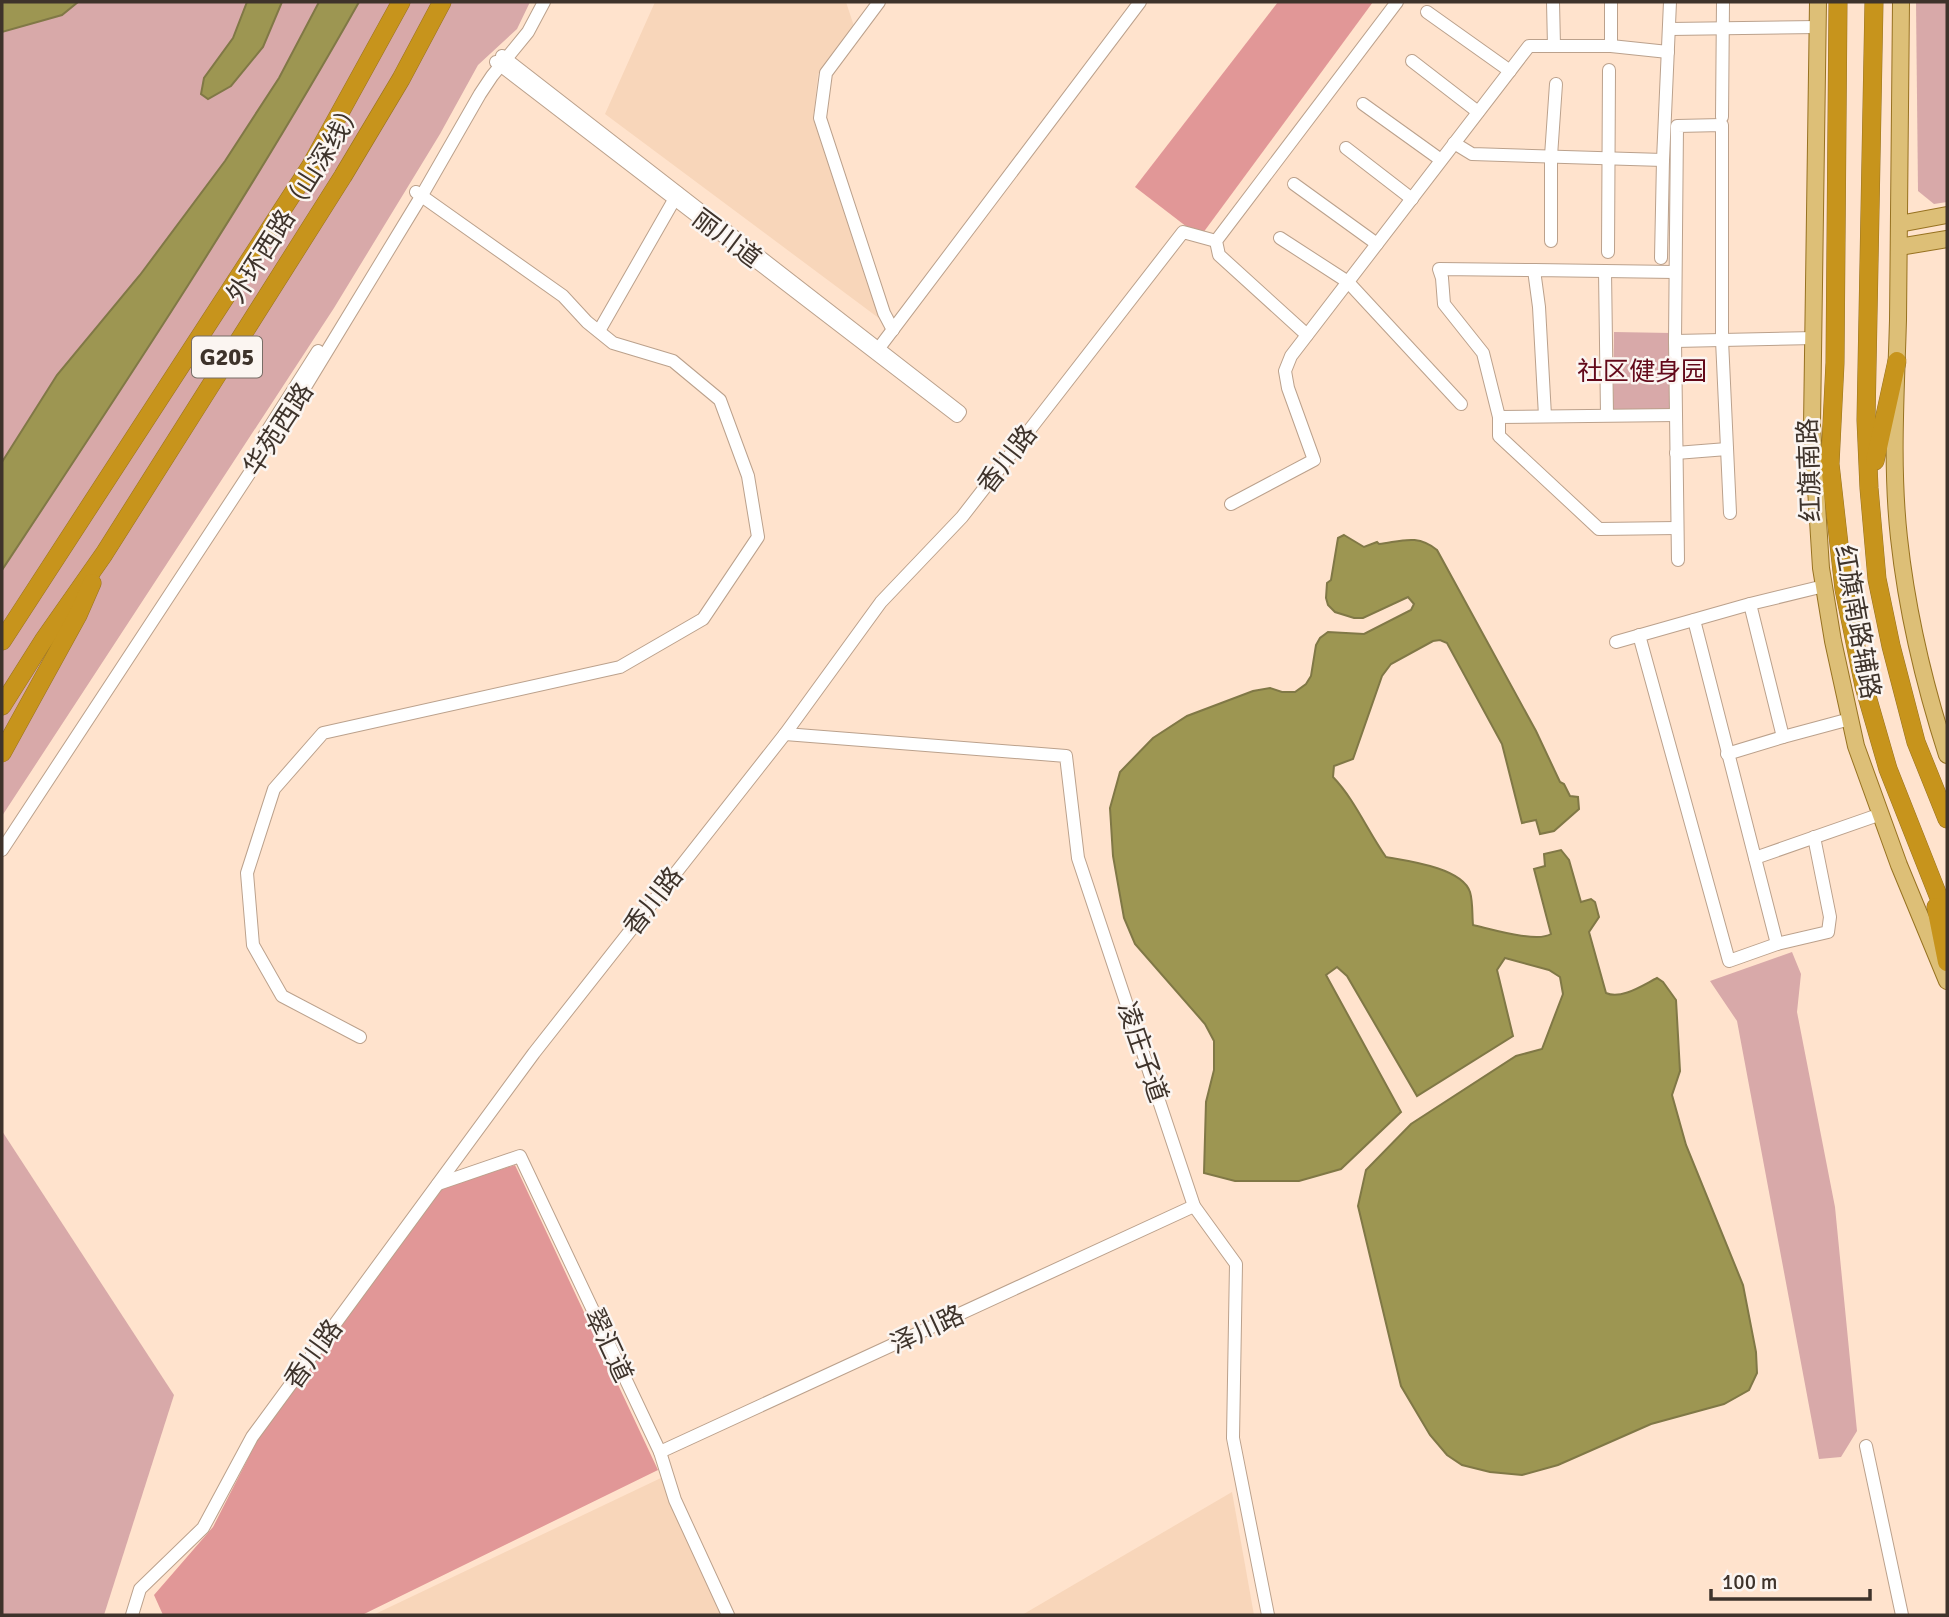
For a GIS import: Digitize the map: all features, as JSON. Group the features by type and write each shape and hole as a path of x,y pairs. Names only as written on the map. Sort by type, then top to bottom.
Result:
{"highway":[{"name":"外环西路（山深线）","path":"2,641 310,167 401,2"},
{"name":"外环西路（山深线）","path":"2,706 43,641 104,554 343,176 401,79 442,2"},
{"name":"红旗南路","path":"1838,2 1835,363 1830,464 1844,589 1864,686 1888,769 1947,918"},
{"path":"1874,2 1866,420 1877,579 1916,742 1947,819"},
{"path":"1869,488 1897,361"},
{"path":"2,753 78,615 104,554"},
{"path":"1928,869 1947,962"}],"main road":[{"name":"红旗南路辅路","path":"1818,2 1812,425 1816,511 1824,586 1856,746 1899,865 1947,981"},
{"name":"红旗南路辅路","path":"1901,2 1895,462 1899,537 1916,644 1947,755"},
{"path":"1899,224 1947,215"},
{"path":"1899,247 1947,239"}],"street":[{"name":"华苑西路","path":"2,850 293,407 419,194 466,106 542,2"},
{"path":"865,2 869,15"},
{"path":"879,2 825,73 820,118 884,313 893,330"},
{"path":"877,350 1140,2"},
{"path":"1307,335 1219,255 1216,241 1397,2"},
{"path":"1553,2 1554,46"},
{"path":"1611,2 1611,46"},
{"path":"1661,258 1670,2"},
{"path":"1722,117 1723,2"},
{"path":"1427,12 1510,71"},
{"path":"1670,29 1818,27"},
{"path":"1231,504 1314,460 1288,388 1285,371 1291,356 1529,46 1611,46 1668,52"},
{"name":"丽川道","path":"501,60 959,414"},
{"path":"1412,61 1478,112"},
{"path":"1608,252 1609,70"},
{"path":"1551,240 1551,156 1556,84"},
{"path":"1363,104 1441,160"},
{"path":"1678,561 1676,126 1722,125 1723,340 1730,513"},
{"path":"1454,144 1472,154 1663,160"},
{"path":"1346,148 1412,199"},
{"path":"1294,184 1377,244"},
{"name":"华苑西路","path":"2,838 419,194"},
{"path":"360,1037 282,996 253,945 247,873 274,789 323,733 620,667 703,619 758,537 748,476 720,400 673,361 613,343 563,296 419,194"},
{"path":"599,331 677,195"},
{"name":"香川路","path":"132,1615 140,1589 203,1528 252,1437 534,1052 785,734 881,602 962,517 1183,232 1216,241"},
{"path":"1280,238 1348,282 1461,404"},
{"path":"1675,272 1439,269 1444,304 1483,353 1499,417 1499,436 1599,529 1677,528"},
{"path":"1534,270 1539,307 1545,416"},
{"path":"1605,271 1606,415"},
{"path":"1675,341 1815,338"},
{"path":"1499,417 1676,415"},
{"path":"1676,453 1727,449"},
{"path":"1616,642 1824,586"},
{"path":"1750,604 1783,737"},
{"path":"1693,620 1777,944"},
{"path":"1639,635 1729,961 1777,944 1828,932 1830,917 1814,837"},
{"path":"1727,754 1850,719"},
{"name":"凌庄子道","path":"785,734 1066,756 1078,858 1194,1206 1236,1264 1233,1438 1268,1615"},
{"path":"1755,858 1881,814"},
{"name":"翠汇道","path":"437,1185 520,1156 660,1452 675,1500 728,1615"},
{"name":"泽川路","path":"660,1452 1194,1206"},
{"path":"1866,1446 1902,1615"}],"shaded area":[{"path":"2,2 78,2 62,15 2,32"},
{"path":"247,2 282,2 263,47 231,86 208,99 201,94 204,78 233,38"},
{"path":"319,2 359,2 230,218 2,570 2,462 57,375 140,275 225,161 279,78"},
{"path":"655,2 846,2 854,26 818,74 813,119 880,319 605,114"},
{"path":"1278,2 1373,2 1200,237 1135,187"},
{"path":"1344,535 1364,547 1377,542 1416,540 1437,550 1536,731 1560,782 1570,796 1578,797 1579,809 1554,831 1540,834 1536,820 1522,823 1502,744 1447,643 1440,640 1433,641 1391,664 1382,676 1353,759 1334,766 1333,777 1348,795 1386,857 1446,871 1465,884 1471,896 1473,925 1525,936 1551,934 1534,869 1545,866 1544,854 1561,850 1569,860 1581,902 1591,899 1595,902 1599,917 1589,932 1606,993 1625,993 1657,978 1663,982 1676,1000 1680,1071 1672,1095 1686,1145 1743,1285 1756,1352 1757,1373 1749,1390 1724,1404 1651,1424 1558,1465 1522,1475 1490,1472 1462,1465 1447,1455 1430,1435 1401,1386 1358,1206 1366,1170 1411,1124 1516,1056 1542,1049 1563,994 1560,977 1549,970 1505,958 1497,970 1513,1036 1417,1096 1347,976 1337,967 1326,975 1401,1112 1341,1169 1299,1181 1235,1181 1204,1173 1206,1102 1214,1070 1214,1041 1205,1024 1135,944 1124,918 1113,856 1110,808 1120,772 1153,738 1187,716 1253,691 1270,688 1295,692 1306,684 1311,676 1316,645 1328,632 1364,634 1411,610 1414,604 1408,597 1363,618 1335,612 1328,605 1327,583 1331,580 1338,538"},
{"path":"515,1165 658,1470 362,1615 163,1615 154,1595 213,1527 262,1431 442,1188"},
{"path":"663,1477 729,1615 373,1615"},
{"path":"1232,1492 1254,1615 1022,1615"}],"green space":[{"path":"2,2 530,2 517,29 478,65 440,134 334,308 2,816"},
{"path":"1916,2 1947,2 1947,202 1934,204 1918,191"},
{"name":"社区健身园","path":"1614,332 1671,333 1670,410 1613,409"},
{"path":"1792,952 1801,974 1797,1012 1835,1207 1857,1431 1841,1457 1819,1459 1737,1021 1710,981"},
{"path":"2,1131 174,1395 104,1615 2,1615"}]}
